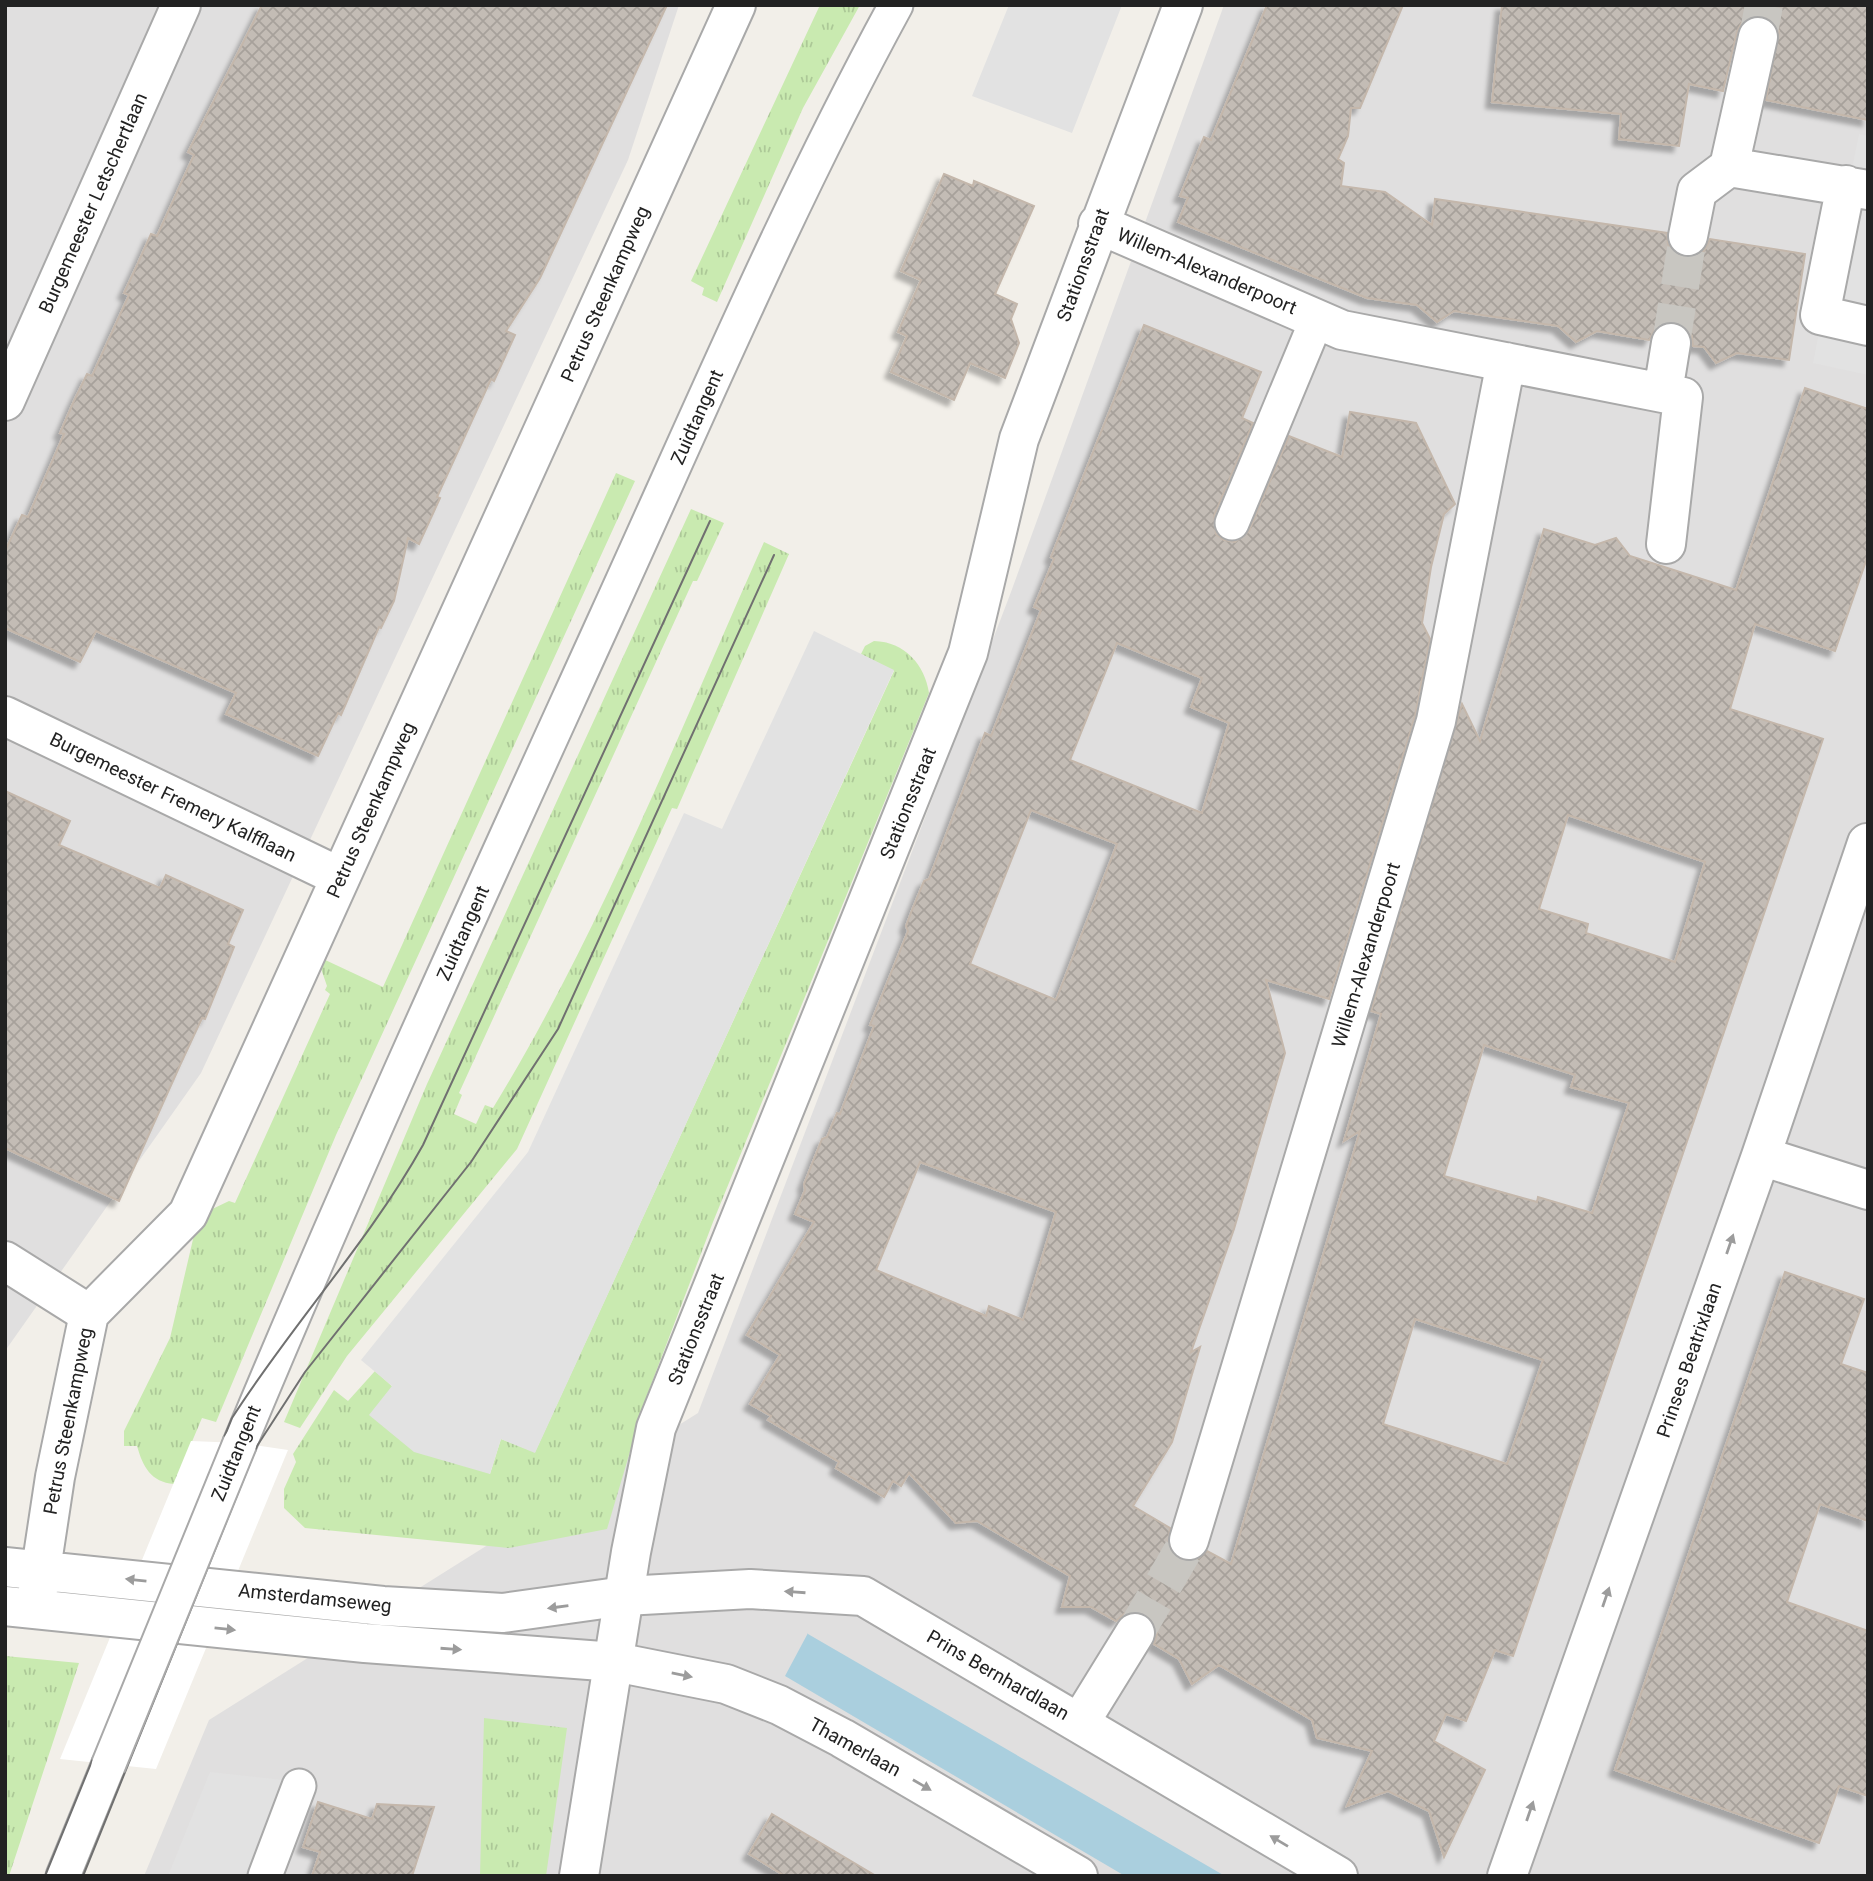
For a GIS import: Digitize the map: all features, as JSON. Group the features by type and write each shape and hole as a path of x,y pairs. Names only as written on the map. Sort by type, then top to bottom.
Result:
{"street":[{"name":"Burgemeester Letschertlaan","path":"5,401 181,5"},
{"name":"Petrus Steenkampweg","path":"20,1608 23,1568 55,1477 89,1314 188,1214 736,5"},
{"name":"Stationsstraat","path":"579,1876 605,1703 615,1662 643,1484 656,1428 968,653 1018,439 1183,5"},
{"path":"1688,236 1697,191 1729,167 1758,37"},
{"path":"1729,167 1857,187 1820,315 1868,326"},
{"name":"Willem-Alexanderpoort","path":"1098,224 1342,330 1662,392"},
{"path":"1666,544 1683,397 1662,392 1671,343"},
{"name":"Willem-Alexanderpoort","path":"1189,1540 1436,721 1506,362"},
{"name":"Burgemeester Fremery Kalfflaan","path":"5,716 340,877"},
{"name":"Prinses Beatrixlaan","path":"1507,1876 1761,1156 1867,843"},
{"path":"1761,1156 1868,1190"},
{"path":"5,1261 89,1314"},
{"name":"Amsterdamseweg","path":"23,1568 383,1606 503,1613 625,1596"},
{"name":"Prins Bernhardlaan","path":"625,1596 750,1589 863,1596 1338,1876"},
{"name":"Amsterdamseweg","path":"20,1608 365,1643 615,1662"},
{"path":"1080,1722 1135,1633"},
{"name":"Thamerlaan","path":"615,1662 726,1684 779,1705 842,1738 1078,1876"}],"lane":[{"name":"Zuidtangent","path":"63,1876 240,1443 494,861 795,204 896,5"},
{"name":"Willem-Alexanderpoort","path":"1232,523 1317,319"},
{"path":"265,1876 299,1786"}],"shaded area":[{"path":"5,5 679,5 628,160 201,1073 5,1351"},
{"path":"1009,5 1122,5 1072,133 972,96"},
{"path":"1224,5 1868,5 1868,1876 144,1876 209,1720 698,1413 1011,592"},
{"path":"1859,134 1868,136 1868,375 1813,363"},
{"path":"814,631 894,670 535,1453 501,1439 490,1474 414,1452 369,1415 392,1386 361,1360 528,1152 684,813 722,829"},
{"path":"210,1772 311,1783 277,1876 168,1876"}],"green space":[{"path":"820,5 860,5 803,108 717,302 702,295 704,288 691,281"},
{"path":"616,473 635,481 336,1135 216,1422 202,1418 174,1484 159,1480 145,1467 137,1446 124,1446 124,1431 170,1338 194,1235 204,1213 229,1201 235,1203 330,994 325,990 327,986 319,963 321,958 383,987"},
{"path":"691,509 724,523 697,581 693,581 459,1093 462,1095 454,1114 476,1124 485,1105 493,1108 532,1041 604,901 764,542 789,554 677,809 672,808 517,1149 347,1356 300,1428 284,1422 427,1084"},
{"path":"874,641 895,646 912,657 923,673 929,693 713,1222 646,1398 607,1529 509,1548 305,1528 284,1508 284,1489 296,1462 293,1454 334,1390 348,1401 375,1371 490,1474 501,1439 535,1452 894,671 861,654 865,646"},
{"path":"5,1656 79,1663 9,1876 5,1876"},
{"path":"484,1718 567,1728 546,1876 480,1876"}],"water":[{"path":"808,1633 1225,1876 1125,1876 785,1676"}],"pier":[{"path":"191,1441 240,1443 288,1450 156,1769 60,1759"}],"building":[{"path":"262,5 667,5 540,278 506,331 515,335 494,381 491,379 437,497 440,498 419,544 408,538 394,601 381,628 379,627 341,715 338,713 318,756 226,714 236,693 96,631 80,662 5,628 5,551 22,515 28,517 64,434 60,433 73,403 87,374 92,376 129,295 124,293 151,234 157,236 194,155 188,152"},
{"path":"1267,5 1403,5 1360,108 1351,108 1348,136 1338,159 1344,163 1341,186 1385,192 1432,225 1435,199 1667,233 1668,244 1673,252 1684,257 1696,256 1704,251 1710,239 1805,254 1789,360 1737,353 1716,363 1704,347 1693,346 1692,336 1685,327 1674,321 1663,323 1655,329 1649,340 1597,331 1576,342 1558,326 1454,311 1437,322 1417,305 1367,298 1178,222 1188,198 1180,196 1204,137 1211,140"},
{"path":"1502,5 1868,5 1868,120 1766,100 1779,31 1772,20 1762,16 1751,16 1742,22 1737,32 1723,91 1689,84 1679,146 1619,139 1621,114 1492,102"},
{"path":"944,174 973,186 974,181 1034,206 995,294 1017,304 1011,319 1019,343 1005,378 970,363 954,400 891,372 907,336 898,332 921,280 901,271"},
{"path":"1144,325 1261,372 1242,418 1253,423 1214,516 1216,534 1224,540 1235,542 1249,531 1289,436 1342,457 1350,412 1416,423 1455,504 1444,514 1431,567 1422,623 1430,639 1415,716 1329,999 1266,980 1285,1053 1234,1229 1191,1352 1200,1347 1172,1442 1133,1506 1170,1528 1168,1546 1174,1555 1183,1561 1195,1561 1207,1551 1231,1564 1360,1131 1344,1141 1381,1014 1371,1011 1462,704 1480,741 1544,529 1595,545 1616,538 1630,556 1736,590 1805,388 1868,409 1868,555 1835,651 1755,624 1730,709 1823,739 1513,1656 1495,1650 1466,1721 1446,1714 1434,1741 1485,1770 1444,1857 1429,1811 1388,1791 1347,1806 1372,1751 1317,1738 1312,1720 1219,1665 1192,1684 1179,1659 1154,1644 1157,1633 1155,1623 1147,1615 1135,1611 1124,1614 1116,1621 1091,1607 1062,1607 1070,1576 977,1521 956,1523 909,1473 901,1486 893,1481 884,1497 836,1468 839,1462 768,1420 771,1416 750,1404 780,1355 747,1335 814,1222 795,1214 805,1190 804,1184 822,1139 827,1137 837,1113 840,1114 874,1026 870,1025 908,931 906,926 912,910 924,881 929,879 985,733 991,736 1041,610 1034,607 1054,559 1051,557","holes":["1117,643 1202,678 1191,707 1229,723 1202,813 1070,760","1031,810 1117,844 1056,1000 970,964","1568,815 1705,862 1675,962 1586,933 1588,924 1539,909","1484,1045 1575,1075 1571,1087 1629,1103 1592,1213 1538,1197 1537,1202 1444,1176","920,1162 1056,1212 1023,1320 989,1306 986,1316 876,1270","1415,1319 1543,1360 1507,1464 1383,1424"]},
{"path":"5,791 70,821 59,845 160,888 166,875 243,910 228,944 234,947 205,1019 202,1018 119,1201 5,1148"},
{"path":"1785,1272 1864,1299 1841,1364 1868,1373 1868,1521 1820,1504 1787,1602 1868,1631 1868,1796 1839,1786 1819,1843 1615,1770"},
{"path":"318,1802 372,1819 377,1804 434,1807 412,1876 312,1876 320,1852 303,1847"},
{"path":"772,1814 876,1876 785,1876 749,1854"}],"tunnel":[{"path":"1758,37 1764,5"},
{"path":"1671,343 1688,236"},
{"path":"1135,1633 1189,1540"}],"tram line":[{"path":"45,1876 232,1418 379,1215 423,1145 710,521"},
{"path":"83,1876 257,1446 305,1372 471,1162 558,1029 774,555"}]}
